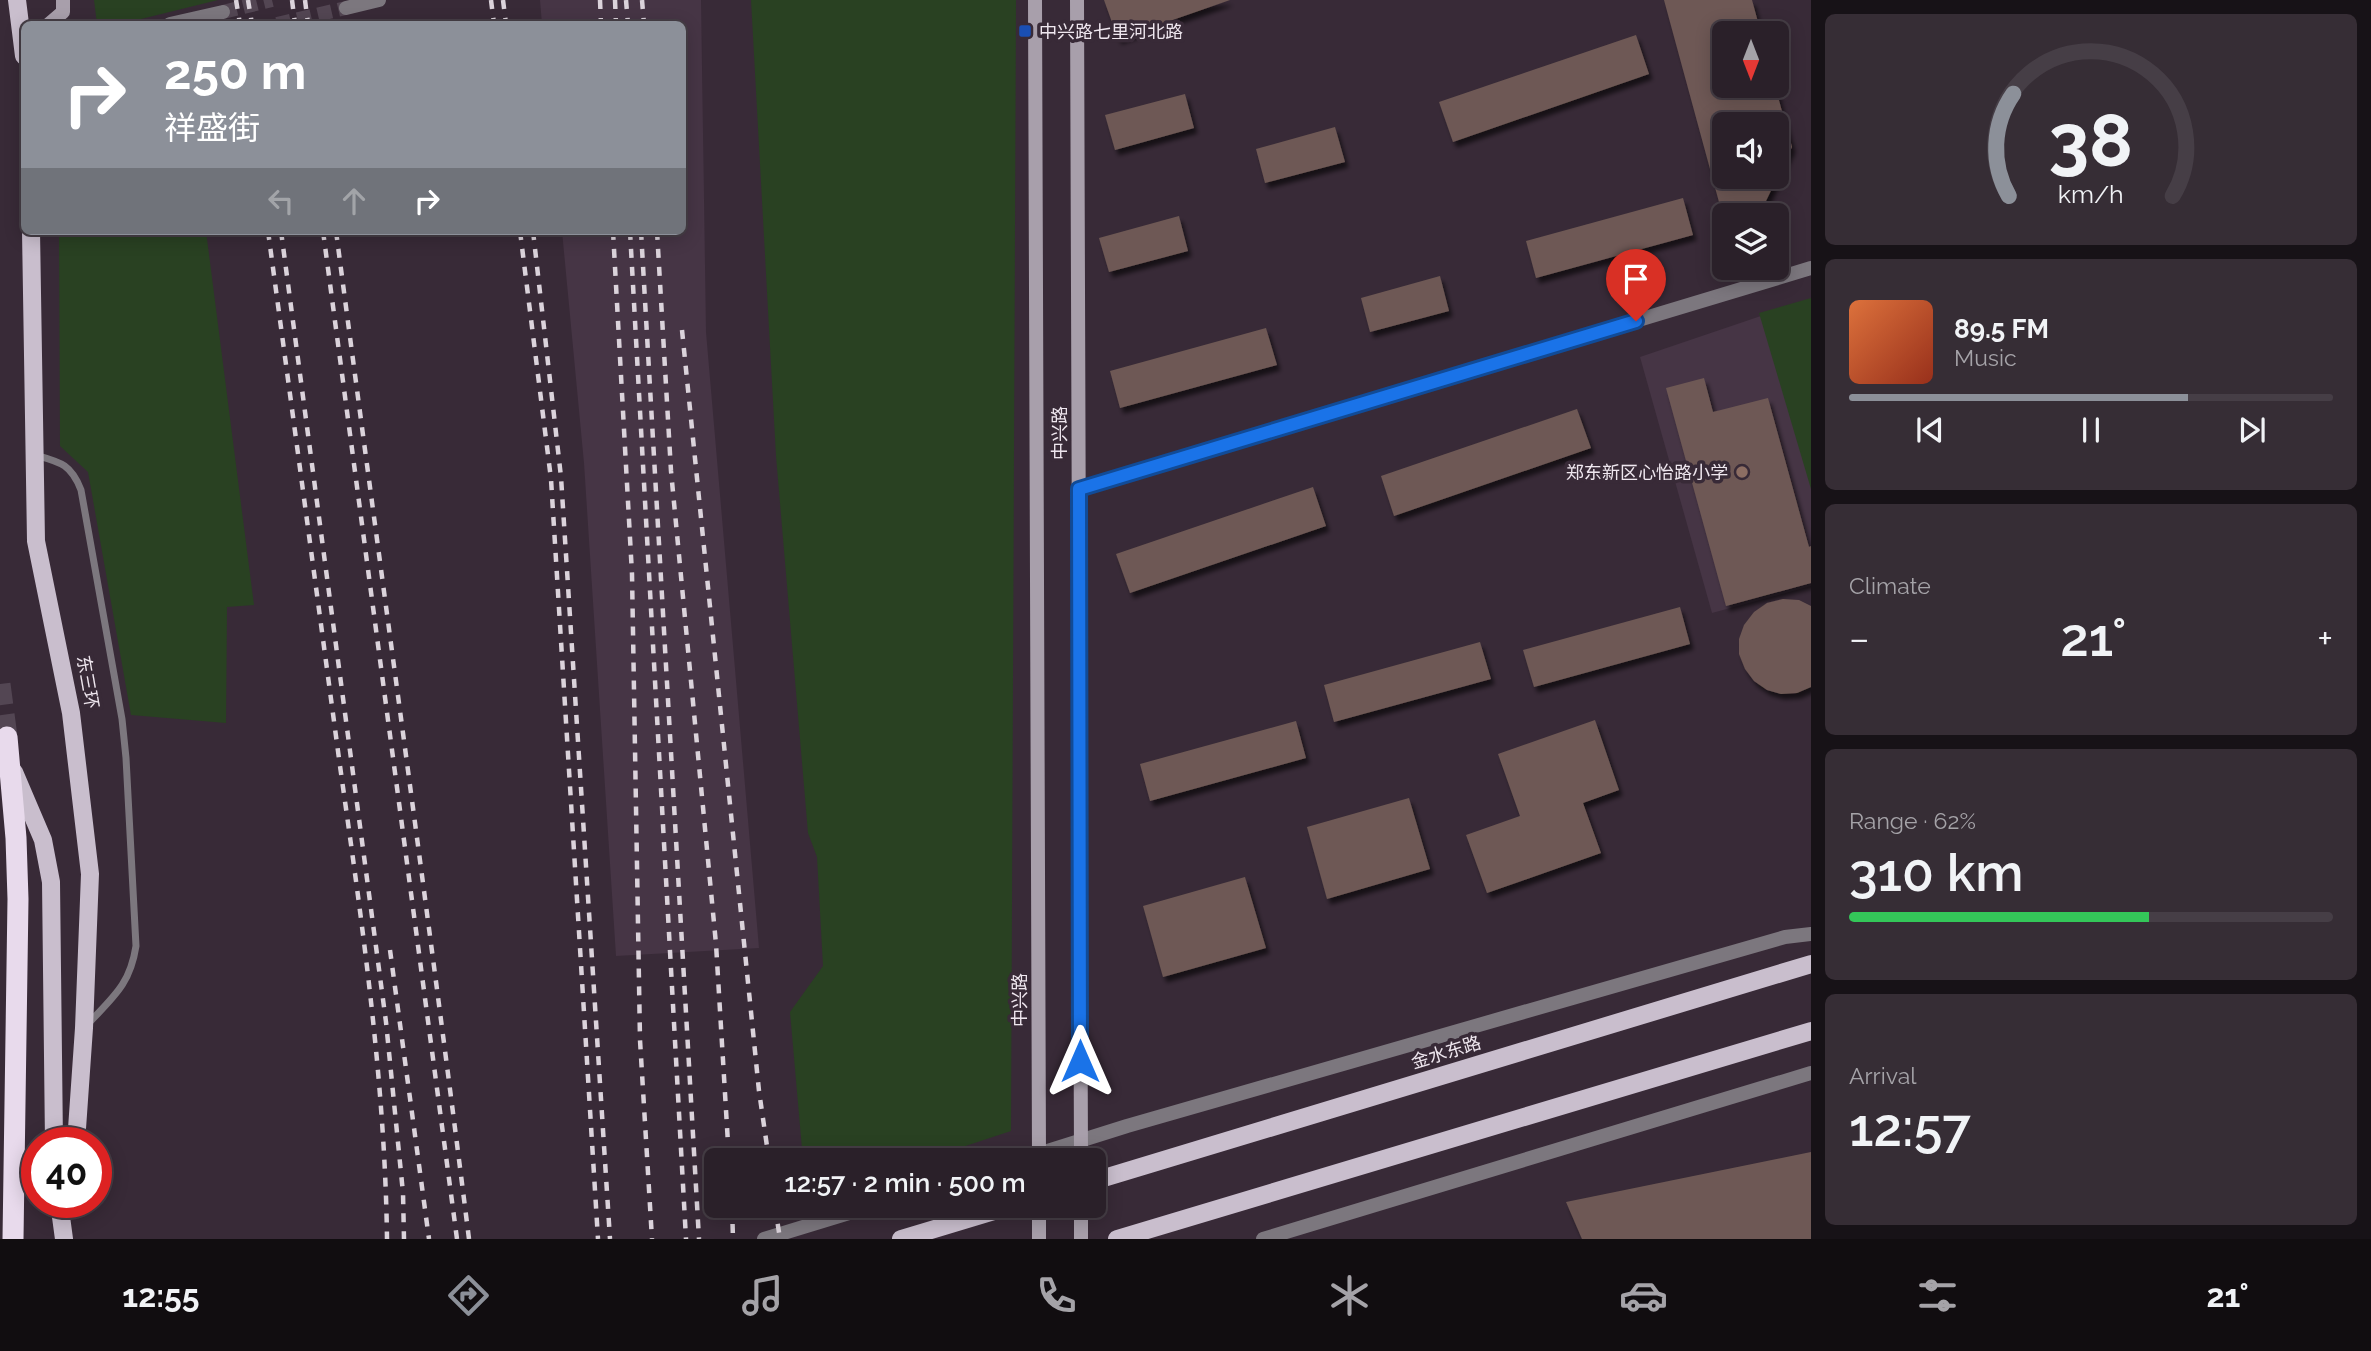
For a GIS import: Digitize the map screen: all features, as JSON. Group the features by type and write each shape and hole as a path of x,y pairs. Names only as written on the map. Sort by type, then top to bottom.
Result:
{"highway":[{"path":"7,737 17,850 18,996 13,1239"}],"main road":[{"path":"17,0 21,27"},
{"name":"东三环","path":"31,235 36,541 71,713 90,874 85,1028 77,1127"},
{"path":"9,760 43,840 51,882 54,1127"},
{"name":"金水东路","path":"1106,1177 1811,964"},
{"path":"1117,1239 1811,1031"},
{"path":"62,1218 66,1239"},
{"path":"66,1239 69,1218"},
{"path":"901,1239 971,1218"}],"street":[{"path":"52,21 63,12 63,0"},
{"path":"346,8 379,0"},
{"name":"中兴路","path":"1035,0 1039,1148"},
{"name":"中兴路","path":"1077,0 1081,1148"},
{"path":"183,21 223,12"},
{"path":"1079,489 1811,268"},
{"path":"1063,1148 1786,937 1811,934"},
{"path":"1263,1239 1811,1073"},
{"path":"764,1239 833,1218"},
{"path":"1039,1218 1039,1239"},
{"path":"1081,1218 1081,1239"}],"lane":[{"path":"33,454 61,462 75,474 82,490 127,758 136,946 133,967 124,985 85,1028"}],"shaded area":[{"path":"540,0 701,0 706,332 759,948 616,956 584,463 562,235 686,235 686,21 542,21"},
{"name":"郑东新区心怡路小学","path":"1811,299 1811,586 1712,613 1640,357"}],"green space":[{"path":"94,0 218,0 133,21 97,21"},
{"path":"751,0 1016,0 1011,1131 959,1148 802,1148 790,1012 823,966 817,857 808,833 776,456"},
{"path":"59,235 207,235 254,605 227,607 226,723 131,715 88,472 60,446"},
{"path":"1811,298 1811,489 1759,313"}],"building":[{"path":"1104,0 1230,0 1118,39"},
{"path":"1664,0 1752,0 1758,21 1712,21 1712,98 1778,98 1782,112 1712,112 1712,176"},
{"path":"1636,35 1649,74 1453,142 1439,102"},
{"path":"1185,94 1194,128 1115,150 1105,115"},
{"path":"1335,127 1345,162 1265,183 1256,149"},
{"path":"1715,189 1772,189 1766,201 1719,203"},
{"path":"1683,198 1693,235 1536,278 1526,241"},
{"path":"1179,216 1188,251 1109,272 1099,238"},
{"path":"1440,276 1449,311 1370,332 1361,298"},
{"path":"1266,328 1277,365 1120,408 1110,371"},
{"path":"1704,378 1713,412 1768,398 1809,547 1811,546 1811,583 1726,606 1666,388"},
{"path":"1577,409 1591,448 1394,516 1381,476"},
{"path":"1313,487 1326,526 1130,593 1116,554"},
{"path":"1783,599 1799,600 1811,606 1811,687 1797,693 1781,694 1767,690 1754,681 1739,654 1739,639 1744,625 1754,612 1767,603"},
{"path":"1680,607 1690,644 1534,687 1523,650"},
{"path":"1480,642 1491,679 1334,722 1324,685"},
{"path":"1595,720 1619,790 1583,803 1601,853 1487,893 1466,835 1520,816 1498,754"},
{"path":"1296,721 1306,758 1150,801 1140,764"},
{"path":"1409,798 1430,869 1327,899 1307,827"},
{"path":"1245,877 1266,948 1163,977 1143,906"},
{"path":"1811,1152 1811,1239 1582,1239 1566,1202"}],"tunnel":[{"path":"223,12 272,0"},
{"path":"290,21 346,8"},
{"path":"0,684 7,737"}],"railway":[{"path":"236,0 240,21"},
{"path":"248,0 252,21"},
{"path":"292,0 295,21"},
{"path":"305,0 308,21"},
{"path":"491,0 494,21"},
{"path":"503,0 506,21"},
{"path":"600,0 601,21"},
{"path":"615,0 616,21"},
{"path":"626,0 628,21"},
{"path":"642,0 644,21"},
{"path":"269,235 364,943 382,1120 387,1239"},
{"path":"282,235 386,1022 403,1193 404,1239"},
{"path":"324,235 457,1239"},
{"path":"337,235 469,1239"},
{"path":"520,235 551,479 598,1239"},
{"path":"533,235 561,477 610,1239"},
{"path":"613,235 632,574 640,1040 652,1239"},
{"path":"630,235 686,1239"},
{"path":"641,235 699,1239"},
{"path":"657,235 671,471 716,944 728,1148"},
{"path":"682,330 759,1091 767,1148"},
{"path":"390,950 429,1239"},
{"path":"732,1218 733,1239"},
{"path":"777,1218 780,1239"}],"place":[{"name":"中兴路七里河北路","path":"1025,31"},
{"name":"郑东新区心怡路小学","path":"1742,472"}],"route":[{"path":"1080,1061 1079,489 1636,321"}]}
